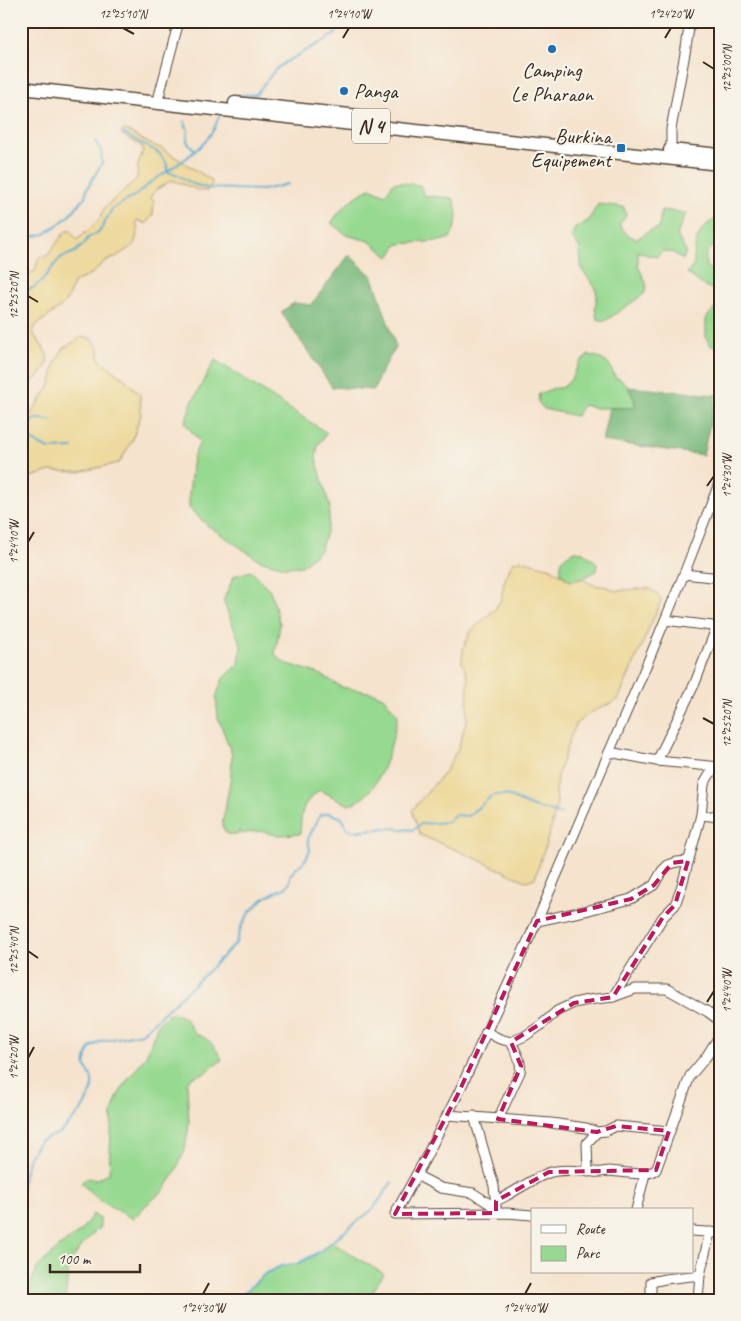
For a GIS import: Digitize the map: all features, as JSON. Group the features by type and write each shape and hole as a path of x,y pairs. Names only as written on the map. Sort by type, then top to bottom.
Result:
{"highway":[{"name":"N 4","path":"21,80 575,140 627,147 720,164"},
{"name":"N 4","path":"21,88 671,155 720,155"}],"street":[{"path":"159,96 179,21"},
{"path":"671,155 671,129 690,21"},
{"path":"531,1215 496,1207 395,1214 448,1115 537,921 666,620 719,484"},
{"path":"684,574 720,578"},
{"path":"657,760 695,684 718,627 666,620"},
{"path":"609,752 657,760 719,766"},
{"path":"613,997 663,917 675,905 700,815 704,784 710,774 719,766"},
{"path":"700,815 720,817"},
{"path":"537,921 632,899 654,885 668,865 688,861"},
{"path":"486,1032 511,1042 525,1036 557,1011 566,1007 588,1000 613,997 635,989 667,989 708,1012 720,1021"},
{"path":"496,1207 508,1196 549,1172 596,1173 608,1171 645,1174 656,1170 690,1076 706,1057 720,1035"},
{"path":"498,1119 520,1072 521,1066 511,1042"},
{"path":"448,1115 551,1124 586,1128 597,1132 606,1131 616,1126 669,1131"},
{"path":"474,1116 494,1186 496,1207"},
{"path":"588,1172 587,1143 597,1132"},
{"path":"636,1208 645,1174"},
{"path":"416,1175 441,1188 473,1193 496,1207"},
{"path":"694,1230 715,1232 700,1275 698,1300"},
{"path":"651,1300 651,1282 700,1275"}],"highlighted area":[{"path":"688,861 675,905 663,917 613,997 574,1003 511,1042 521,1066 498,1119 597,1132 616,1126 669,1131 656,1170 549,1172 496,1201 496,1213 395,1214 458,1094 537,921 631,899 654,885 672,863"}],"green space":[{"path":"394,182 420,185 425,196 453,198 457,218 450,238 440,241 398,244 389,257 369,241 346,235 331,223 348,203 370,188 385,195"},
{"path":"598,204 624,207 626,216 619,225 628,235 637,239 649,231 659,228 661,210 686,213 677,235 686,252 683,260 674,253 663,251 657,257 638,251 638,266 647,285 644,294 605,321 597,319 595,287 582,270 579,247 571,237 575,228 588,221"},
{"path":"720,218 720,242 712,247 706,255 707,268 720,270 720,287 711,288 702,285 687,273 694,265 694,255 699,234 708,223"},
{"path":"349,255 373,277 396,347 379,376 374,390 332,387 281,312 294,303 311,305"},
{"path":"720,303 720,348 711,346 706,338 706,318"},
{"path":"589,355 598,357 609,364 615,377 623,381 628,387 636,408 595,408 583,405 576,416 544,409 538,402 539,394 563,387 570,381 580,362"},
{"path":"215,360 327,433 318,445 316,458 330,507 328,527 320,550 302,566 285,567 259,560 207,525 189,508 193,457 200,442 185,423 191,404"},
{"path":"628,387 716,395 703,455 602,441 609,408 636,408"},
{"path":"575,551 583,552 597,563 596,571 584,578 570,581 561,574 561,565 567,555"},
{"path":"251,571 270,590 280,624 275,655 285,663 320,674 341,687 374,693 383,697 398,715 382,770 370,790 363,798 349,805 320,790 305,804 300,834 277,835 259,831 239,834 241,830 236,835 227,834 222,826 231,776 232,755 218,717 216,697 223,678 239,663 241,645 223,601 234,576"},
{"path":"174,1012 186,1019 195,1034 212,1043 222,1060 205,1073 193,1077 187,1082 189,1124 185,1150 174,1175 164,1190 133,1219 99,1200 81,1183 86,1178 97,1179 109,1173 112,1112 118,1095 146,1056 158,1024 166,1016"},
{"path":"93,1214 100,1219 100,1227 81,1246 69,1265 65,1300 23,1300 37,1268 58,1248 81,1231"},
{"path":"331,1242 384,1274 367,1300 236,1300 266,1273 281,1266 297,1264 319,1252"}],"sand":[{"path":"124,129 161,148 211,180 212,184 207,191 198,190 172,180 157,189 150,197 154,201 153,214 146,224 137,220 138,229 135,242 131,247 104,262 93,273 73,283 68,298 61,307 36,325 33,333 46,353 47,364 44,370 31,383 21,389 21,277 35,271 39,257 47,256 65,232 70,230 77,240 100,218 105,207 137,178 138,165 143,151 142,146 122,135"},
{"path":"81,337 92,339 99,349 99,359 128,382 140,395 141,414 132,441 119,463 79,472 50,471 21,480 21,420 31,414 51,384 55,364 63,349"},
{"path":"520,560 551,568 570,581 582,579 593,585 608,587 615,591 648,588 658,594 661,601 618,700 590,713 576,724 557,777 557,803 551,828 535,878 526,881 420,835 412,810 445,772 458,749 467,719 468,677 462,662 463,650 470,632 495,609 501,600 504,582 512,563"}],"waterway":[{"path":"224,105 231,98 256,94 275,70 336,33 338,21"},
{"path":"21,290 25,291 33,288 42,281 60,258 75,252 88,238 100,231 112,209 136,195 188,157 205,142 214,129 220,114"},
{"path":"184,121 188,130 187,142 195,150"},
{"path":"123,133 159,153 167,164 167,172 176,174 193,184 207,188 263,190 288,184"},
{"path":"21,242 25,238 45,234 68,217 85,197 87,189 102,163 101,150 95,141"},
{"path":"21,426 36,419 52,421"},
{"path":"21,435 49,449 73,448"},
{"path":"21,1186 29,1157 40,1141 61,1132 81,1111 92,1091 92,1079 85,1065 91,1047 102,1041 142,1033 236,943 241,927 249,913 263,899 285,888 290,882 290,875 306,859 310,850 308,839 320,815 329,813 342,818 346,827 353,831 390,828 413,830 421,824 448,822 454,815 468,816 493,795 506,795 533,807 561,814"},
{"path":"236,1300 266,1273 281,1266 297,1264 319,1252 373,1209 392,1182"}],"place":[{"name":"Camping Le Pharaon","path":"552,49"},
{"name":"Panga","path":"344,91"},
{"name":"Burkina Equipement","path":"621,148"}]}
